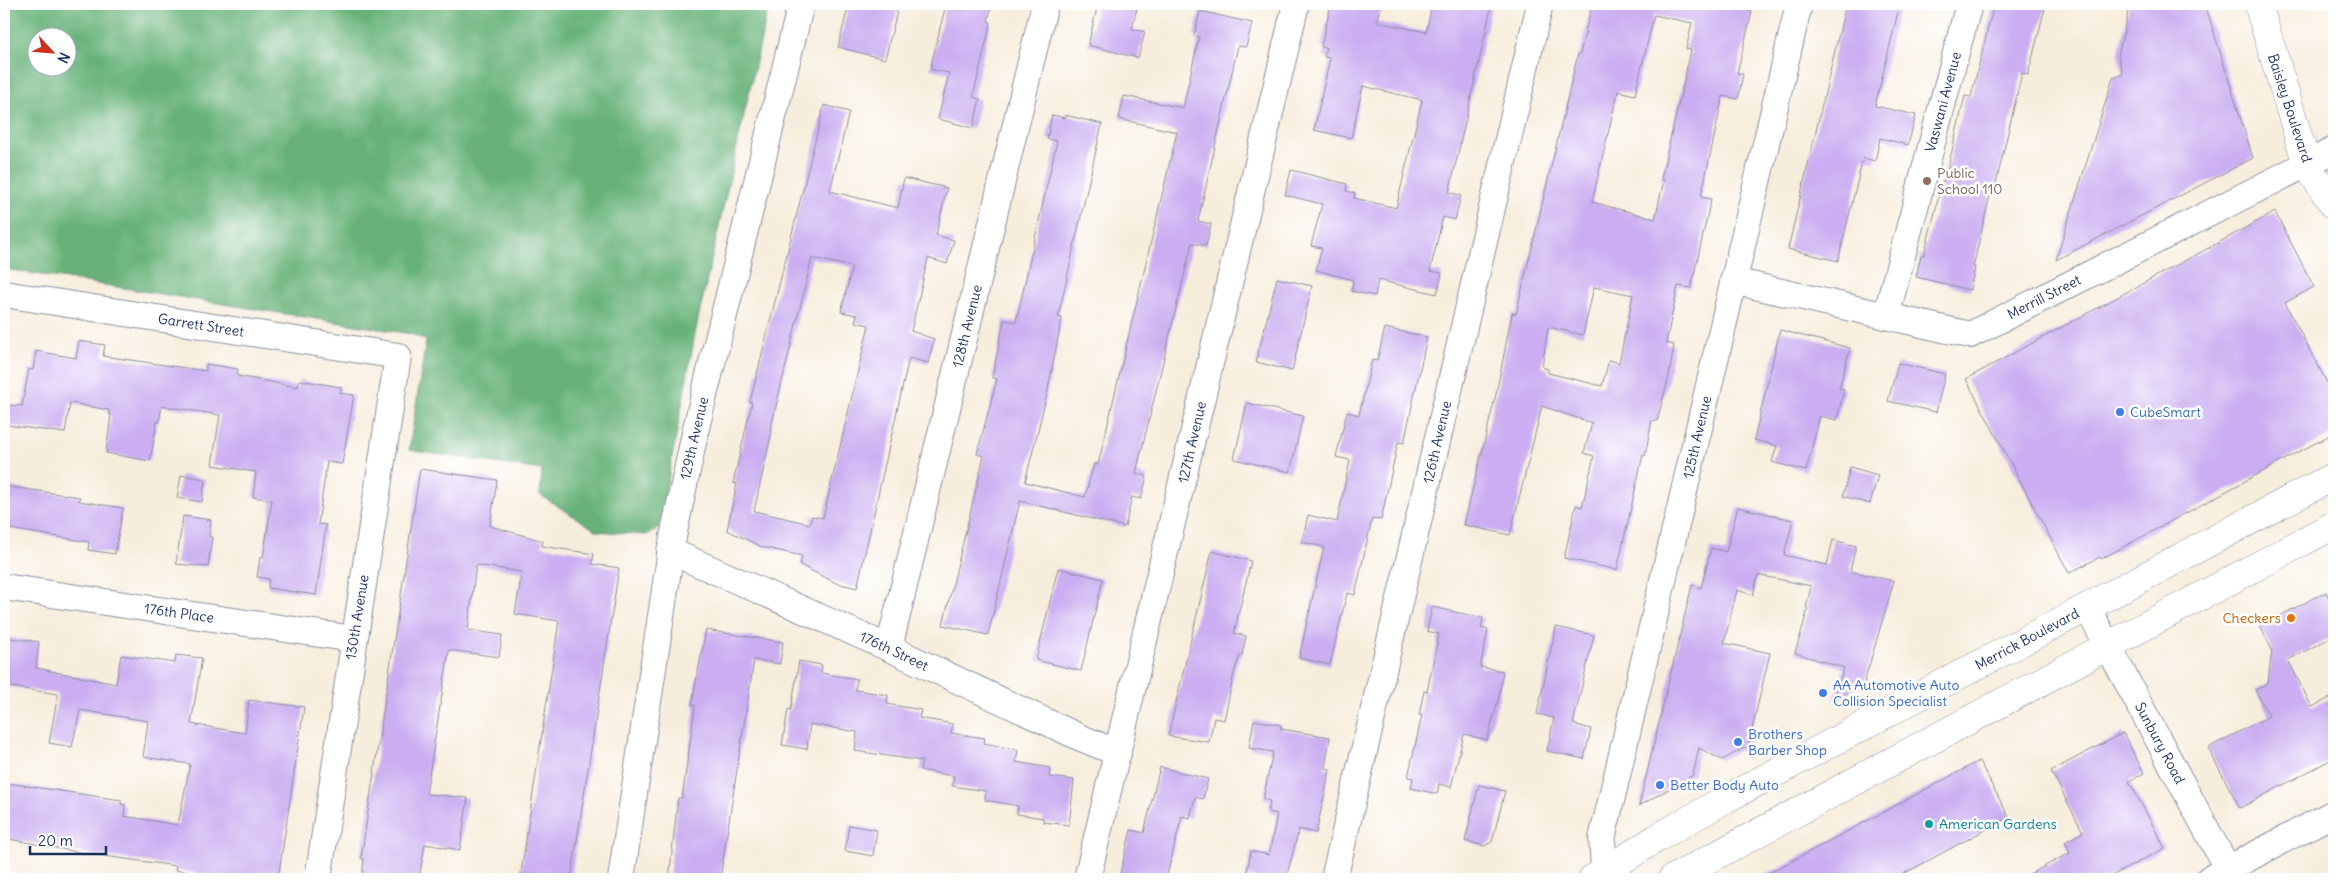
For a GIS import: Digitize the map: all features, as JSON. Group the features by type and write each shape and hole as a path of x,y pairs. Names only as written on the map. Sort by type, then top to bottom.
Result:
{"main road":[{"name":"Baisley Boulevard","path":"2258,4 2307,165 2334,206"},
{"name":"Merrick Boulevard","path":"1600,876 1657,838 1722,801 2334,476"},
{"path":"1672,879 2334,525"}],"street":[{"name":"129th Avenue","path":"621,879 670,551 696,428 801,4"},
{"name":"128th Avenue","path":"889,648 1046,4"},
{"name":"127th Avenue","path":"1087,879 1296,4"},
{"name":"126th Avenue","path":"1334,879 1540,4"},
{"name":"125th Avenue","path":"1600,876 1602,839 1799,4"},
{"name":"Vaswani Avenue","path":"1886,316 1970,4"},
{"name":"Merrill Street","path":"1733,282 1970,335 2334,150"},
{"name":"Garrett Street","path":"4,294 398,356"},
{"name":"130th Avenue","path":"318,879 398,356"},
{"name":"176th Street","path":"670,551 889,648 1081,738 1118,753"},
{"name":"176th Place","path":"4,588 354,639"},
{"name":"Sunbury Road","path":"2087,607 2223,876"},
{"path":"2223,876 2334,813"}],"green space":[{"path":"4,4 769,4 697,324 659,528 646,535 597,531 540,495 542,470 409,450 426,340 411,334 4,269"}],"building":[{"path":"849,4 899,4 885,59 838,47"},
{"path":"946,4 992,4 988,21 991,22 973,97 980,99 973,128 938,119 949,73 930,69"},
{"path":"1098,4 1138,4 1132,29 1145,32 1138,58 1088,45"},
{"path":"1331,4 1382,4 1377,22 1426,32 1432,4 1492,4 1449,193 1461,195 1455,220 1443,217 1430,271 1442,273 1437,294 1378,280 1375,296 1351,291 1353,280 1316,270 1322,248 1311,246 1322,204 1285,195 1291,170 1347,184 1346,191 1355,193 1354,198 1396,208 1422,100 1363,86 1351,138 1314,130 1330,58 1324,57 1326,48 1321,47"},
{"path":"1592,4 1721,4 1752,12 1737,73 1743,74 1738,99 1723,96 1701,197 1711,199 1691,288 1678,286 1666,343 1674,345 1669,376 1657,421 1652,420 1617,570 1564,558 1576,505 1582,507 1594,456 1584,453 1592,423 1542,406 1510,535 1464,525 1497,390 1512,313 1516,314 1578,54 1580,54","holes":["1654,15 1692,23 1686,49 1691,50 1661,179 1664,180 1655,219 1592,202 1618,91 1635,95","1594,287 1633,295 1619,363 1609,360 1602,386 1548,373 1548,369 1542,367 1548,327 1583,335"]},
{"path":"1846,4 1900,4 1875,106 1916,115 1908,145 1880,138 1875,161 1863,158 1838,261 1788,249"},
{"path":"1994,4 2046,4 2028,75 2022,73 1994,192 1991,191 1973,267 1975,267 1970,290 1916,277 1921,255 1924,255 1943,180 1945,180 1965,96 1971,97"},
{"path":"2130,4 2205,4 2253,158 2056,260 2113,78 2123,74 2118,56"},
{"path":"1200,11 1252,23 1246,47 1238,46 1198,221 1211,224 1206,246 1192,243 1136,473 1147,476 1141,499 1132,497 1125,527 1020,501 988,635 943,625 984,456 977,454 997,379 992,378 1004,320 1016,322 1057,141 1047,139 1052,115 1065,118 1065,115 1102,124 1058,317 1062,318 1047,394 1025,482 1085,497 1094,464 1098,465 1177,132 1119,119 1124,96 1183,108 1199,37 1194,36"},
{"path":"824,105 849,112 830,191 898,208 904,178 947,188 936,235 954,240 947,264 928,258 911,331 934,339 928,363 909,358 857,588 836,583 800,565 802,556 762,547 727,530 737,484 733,483 752,403 750,402","holes":["812,258 852,267 841,312 857,315 855,322 869,325 823,518 812,516 810,524 754,511 772,431 770,431"]},
{"name":"CubeSmart","path":"2275,212 2314,287 2285,303 2334,396 2334,433 2101,559 2100,557 2069,573 1966,379"},
{"path":"1277,278 1312,286 1292,371 1256,362"},
{"path":"1385,328 1427,337 1404,443 1398,442 1381,520 1372,519 1355,595 1347,593 1330,665 1299,658 1324,547 1302,542 1308,515 1337,522 1350,460 1336,457 1342,432 1347,412 1359,415 1372,360 1377,361"},
{"path":"1780,330 1850,348 1839,388 1844,389 1837,420 1820,416 1806,471 1772,462 1777,446 1754,440"},
{"path":"79,341 105,345 103,356 206,371 206,364 238,369 237,376 298,387 299,380 341,387 340,393 354,395 342,464 327,462 318,524 326,525 316,595 268,588 269,579 257,577 260,557 263,558 272,500 253,497 256,472 212,465 220,415 162,406 150,461 106,453 111,415 109,410 70,403 65,433 6,425 9,405 22,406 29,369 33,370 36,351 76,358"},
{"path":"1898,363 1945,374 1936,412 1888,401"},
{"path":"1247,403 1303,416 1290,472 1234,459"},
{"path":"1850,467 1878,475 1870,504 1843,496"},
{"path":"420,469 497,480 490,526 543,541 542,546 594,554 592,564 619,568 571,879 520,879 559,621 515,614 522,572 476,565 468,630 502,635 499,657 449,650 426,794 468,798 460,850 425,844 419,879 362,879 364,859 361,858"},
{"path":"181,475 205,479 202,502 177,498"},
{"path":"4,486 80,497 79,501 123,508 115,554 88,550 89,542 4,528"},
{"path":"1738,507 1793,520 1784,555 1827,565 1833,540 1856,546 1850,571 1894,581 1864,683 1834,700 1844,668 1795,653 1808,609 1806,608 1811,586 1758,575 1753,595 1737,590 1724,643 1770,653 1748,746 1722,760 1699,748 1693,775 1639,806 1692,585 1701,588 1711,548 1726,552"},
{"path":"183,516 211,520 209,537 212,537 208,567 176,564"},
{"path":"1212,551 1251,561 1234,633 1246,636 1242,655 1240,655 1234,673 1224,720 1214,718 1209,742 1168,736"},
{"path":"1058,568 1103,579 1081,671 1036,660"},
{"path":"2326,592 2334,608 2334,636 2288,660 2312,707 2334,696 2334,758 2240,808 2208,748 2269,716 2255,690 2268,683 2272,650 2260,626"},
{"path":"1432,607 1483,618 1481,628 1488,630 1480,667 1503,671 1499,697 1487,740 1464,734 1451,787 1439,784 1437,794 1411,788 1413,778 1408,777 1422,715 1419,715 1424,691 1427,692 1439,634 1427,631"},
{"path":"1556,627 1594,635 1573,724 1591,729 1584,759 1547,751 1554,718 1537,714"},
{"path":"706,630 783,642 780,664 754,660 720,879 669,879 678,798 682,798 695,705 692,705"},
{"path":"4,637 39,642 36,668 116,684 121,655 175,663 176,655 202,658 191,724 245,733 249,700 304,707 278,879 238,879 175,870 176,866 83,853 4,838 4,803 7,783 121,800 121,804 125,805 124,816 178,825 190,764 143,757 148,721 80,710 72,747 49,743 58,694 4,686"},
{"path":"799,661 822,665 821,673 857,679 855,690 888,695 887,704 921,710 919,718 953,724 951,733 985,738 984,743 1018,750 1016,762 1050,768 1049,777 1074,780 1069,825 1043,822 1043,818 1017,814 1018,806 985,800 986,791 952,786 954,776 920,770 922,761 855,751 857,732 810,724 807,749 782,745 788,709 791,710"},
{"path":"1254,720 1281,725 1281,729 1330,737 1325,768 1330,769 1316,833 1299,829 1286,879 1261,879 1246,876 1251,851 1269,855 1277,814 1268,812 1270,801 1263,799 1273,752 1249,748"},
{"path":"2123,733 2144,773 2129,781 2165,848 2106,879 2020,879 2070,853 2065,842 2083,832 2051,771"},
{"name":"American Gardens","path":"1979,761 2009,817 1894,879 1758,879"},
{"path":"1160,767 1208,779 1203,799 1195,797 1190,818 1182,816 1166,879 1143,879 1120,873 1131,830 1144,833"},
{"path":"1479,785 1505,791 1492,842 1484,846 1465,841"},
{"path":"849,825 877,830 873,856 845,851"}],"place":[{"name":"Public School 110","path":"1927,181"},
{"name":"CubeSmart","path":"2120,412"},
{"name":"Checkers","path":"2291,618"},
{"name":"AA Automotive Auto Collision Specialist","path":"1823,693"},
{"name":"Brothers Barber Shop","path":"1738,742"},
{"name":"Better Body Auto","path":"1660,785"},
{"name":"American Gardens","path":"1929,824"}]}
